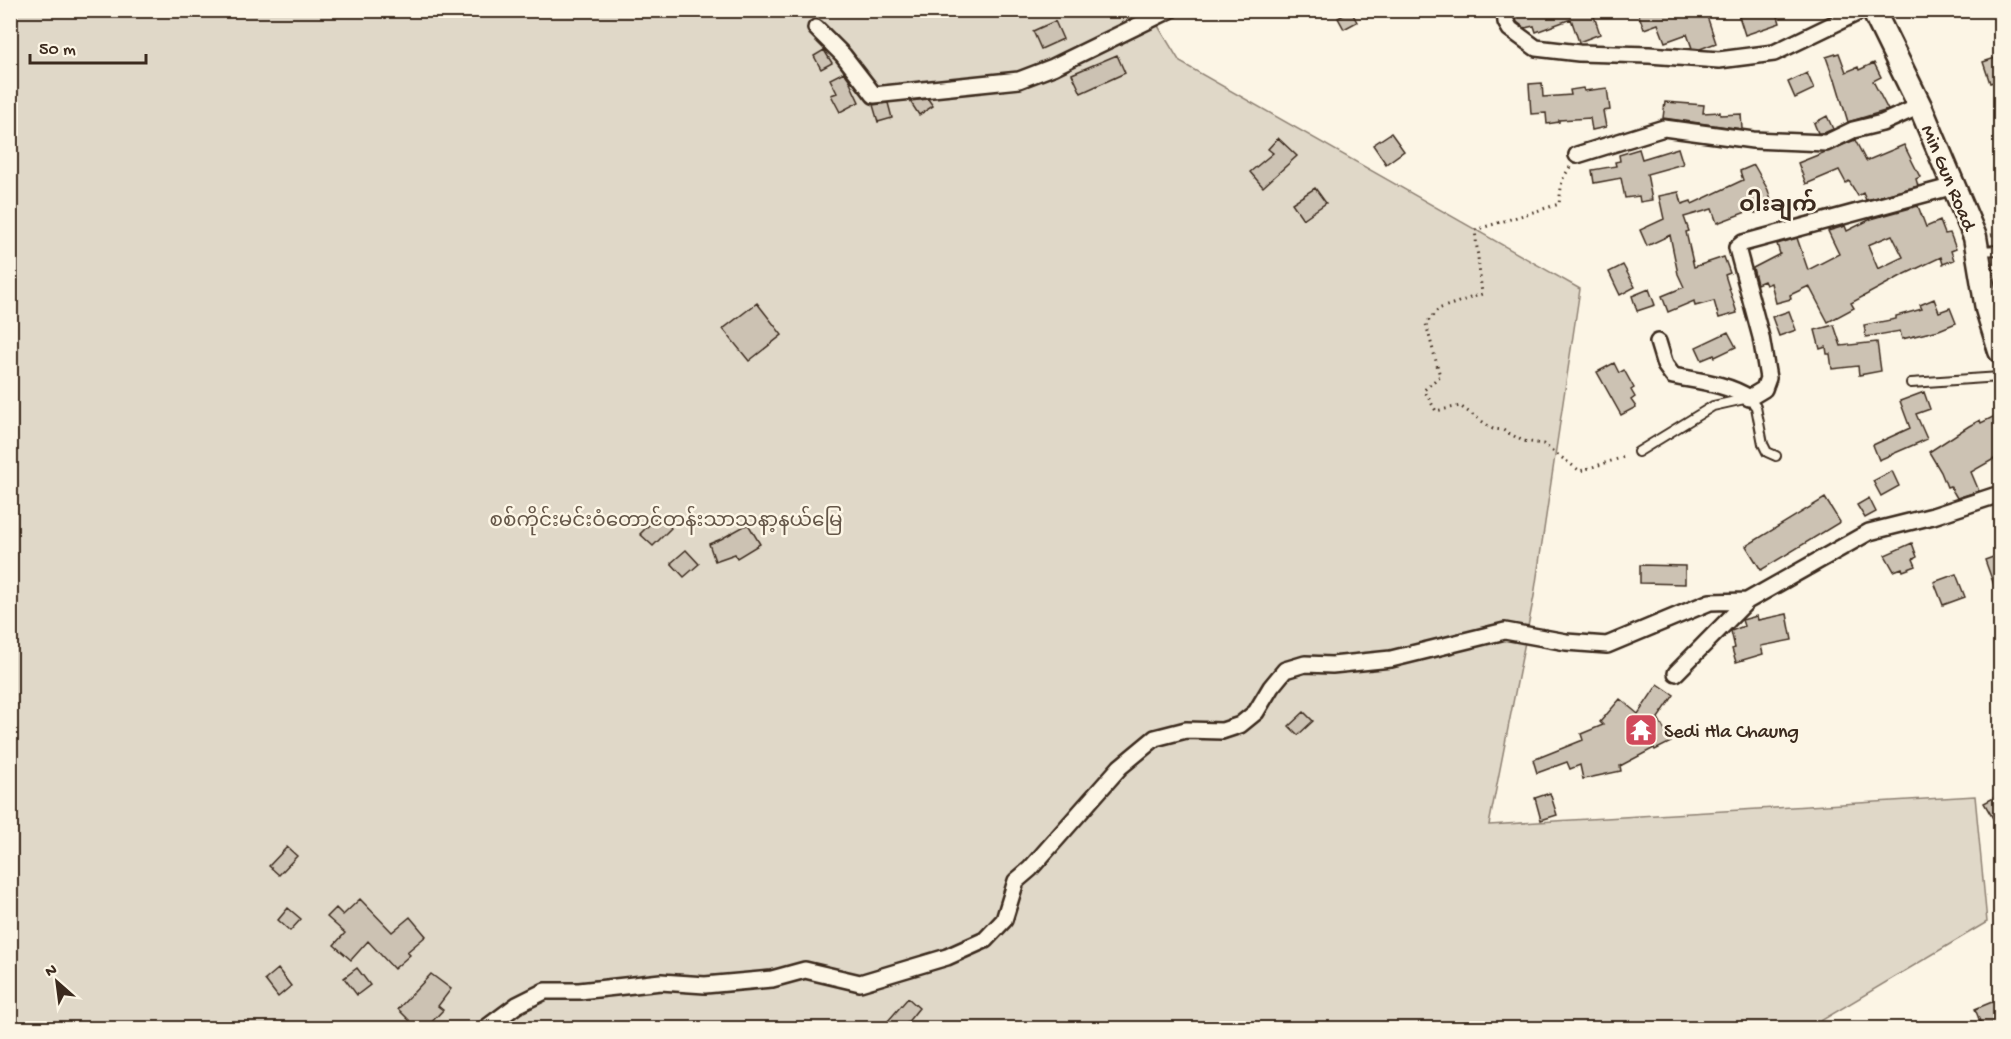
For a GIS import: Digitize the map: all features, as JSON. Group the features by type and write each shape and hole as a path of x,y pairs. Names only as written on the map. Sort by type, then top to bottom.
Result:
{"street":[{"path":"816,28 843,54 874,95 1019,80 1053,67 1170,10"},
{"path":"1505,10 1506,22 1510,29 1536,48 1579,53 1719,60 1774,53 1863,10"},
{"name":"Min Gun Road","path":"1874,10 1920,106 1975,237 1987,309 2001,351"},
{"path":"1577,155 1664,128 1753,140 1826,143 1853,130 1882,123 1920,106"},
{"path":"1658,342 1665,364 1673,376 1715,385 1749,398 1764,389 1768,378 1761,337 1737,248 1743,243 1954,186"},
{"path":"1676,674 1747,600 1869,532 1933,516 2001,494"},
{"path":"486,1029 517,1005 545,991 579,991 661,982 705,985 772,979 805,970 860,983 946,957 985,940 1004,920 1016,881 1037,861 1120,767 1155,738 1186,730 1222,731 1240,725 1256,712 1285,670 1305,664 1391,659 1505,631 1566,642 1607,645 1710,602 1747,600"}],"lane":[{"path":"1977,251 2001,250"},
{"path":"1911,383 2001,377"},
{"path":"1638,452 1713,406 1749,398 1756,407 1763,444 1767,452 1776,456"}],"path":[{"path":"1577,155 1562,180 1559,204 1475,230 1482,294 1437,309 1426,324 1440,376 1424,390 1436,411 1460,406 1493,429 1503,430 1523,441 1543,444 1580,471 1638,452"}],"green space":[{"name":"စစ်ကိုင်းမင်းဝံတောင်တန်းသာသနာ့နယ်မြေ","path":"10,11 1149,11 1180,62 1580,289 1534,596 1489,825 1975,796 1987,922 1809,1028 11,1028"}],"building":[{"path":"1531,10 1592,10 1600,34 1579,42 1571,19 1536,32 1534,26 1525,28 1517,22 1515,15"},
{"path":"1637,10 1705,10 1716,43 1700,49 1692,48 1687,34 1665,42 1658,24 1644,29"},
{"path":"1737,10 1776,10 1780,23 1745,35"},
{"path":"1351,11 1357,22 1344,29 1338,18"},
{"path":"1055,21 1063,39 1041,49 1033,31"},
{"path":"824,50 832,63 821,69 814,56"},
{"path":"1839,53 1846,72 1858,67 1859,70 1874,63 1881,77 1873,81 1888,110 1848,122 1826,57"},
{"path":"1117,55 1125,73 1081,93 1072,74"},
{"path":"2001,56 2001,80 1990,83 1983,62"},
{"path":"844,72 859,102 840,112 831,95 837,93 830,79"},
{"path":"1807,73 1814,89 1795,98 1788,82"},
{"path":"1542,83 1543,97 1571,95 1570,90 1583,88 1584,91 1607,88 1610,110 1603,111 1606,127 1592,130 1590,118 1559,120 1559,122 1547,124 1546,113 1531,114 1529,84"},
{"path":"928,99 933,106 919,115 910,101"},
{"path":"1665,102 1704,105 1703,113 1741,114 1742,129 1663,118"},
{"path":"888,103 892,118 878,122 873,105"},
{"path":"1827,116 1833,129 1818,133 1814,123"},
{"path":"1391,133 1404,151 1386,164 1373,145"},
{"path":"1278,138 1297,156 1263,187 1250,172 1273,153 1268,149"},
{"path":"1855,140 1866,161 1904,145 1920,177 1916,179 1918,186 1866,200 1863,193 1858,196 1849,181 1846,183 1839,170 1806,184 1798,163"},
{"path":"1678,148 1683,164 1647,174 1652,200 1640,202 1639,196 1625,198 1621,178 1594,183 1592,170 1616,166 1615,162 1620,161 1619,155 1639,149 1642,159"},
{"path":"1754,165 1768,190 1773,208 1755,213 1754,209 1717,223 1712,209 1684,217 1689,231 1686,232 1694,267 1724,257 1730,273 1725,275 1737,313 1719,318 1714,301 1695,306 1694,301 1668,312 1662,296 1684,287 1678,274 1670,235 1647,246 1640,230 1664,219 1659,196 1679,192 1682,204 1691,201 1692,204 1743,180 1740,171"},
{"path":"1315,188 1326,203 1303,219 1292,203"},
{"path":"1918,206 1926,227 1940,221 1945,234 1950,233 1956,249 1951,251 1954,260 1943,264 1941,257 1901,276 1851,303 1854,308 1828,322 1809,286 1790,295 1791,299 1776,303 1771,283 1766,285 1764,281 1757,284 1753,268 1780,254 1777,244 1797,238 1808,270 1839,254 1828,231 1845,226 1847,231 1871,219","holes":["1892,235 1903,257 1878,269 1868,245"]},
{"path":"1623,265 1635,287 1620,295 1609,272"},
{"path":"1649,289 1655,305 1637,311 1632,296"},
{"path":"1934,299 1939,312 1950,308 1956,323 1939,330 1902,339 1900,331 1866,337 1864,325 1896,319 1896,316 1922,309 1920,305"},
{"path":"757,303 782,335 749,361 723,329"},
{"path":"1789,311 1796,330 1779,336 1772,317"},
{"path":"1834,325 1841,346 1877,342 1881,371 1859,375 1858,366 1832,369 1830,354 1827,354 1826,347 1820,349 1815,330"},
{"path":"1728,332 1736,347 1715,357 1714,355 1702,360 1696,347"},
{"path":"1614,363 1619,373 1624,370 1634,388 1631,390 1635,397 1631,400 1636,407 1621,415 1597,372"},
{"path":"1924,392 1930,409 1916,414 1927,439 1879,460 1873,445 1910,428 1900,401"},
{"path":"2001,413 2001,455 1971,472 1979,491 1957,498 1950,486 1947,487 1929,452 1980,420 1981,423"},
{"path":"1892,471 1899,486 1881,496 1873,481"},
{"path":"1825,498 1840,522 1761,570 1746,546"},
{"path":"1869,498 1876,512 1865,518 1857,505"},
{"path":"658,516 671,528 653,546 640,534"},
{"path":"748,524 760,544 737,558 735,554 715,561 709,544"},
{"path":"1912,543 1917,557 1913,559 1916,566 1903,571 1902,568 1894,571 1885,555"},
{"path":"686,550 699,564 684,577 671,563"},
{"path":"2001,554 2001,598 1999,599 1985,560"},
{"path":"1640,565 1685,566 1685,584 1640,583"},
{"path":"1956,574 1965,597 1943,605 1934,582"},
{"path":"1787,614 1792,640 1761,646 1763,654 1736,662 1732,649 1735,648 1731,631 1744,626 1742,620 1757,616 1758,620"},
{"path":"1658,684 1674,695 1658,718 1671,742 1655,750 1654,748 1620,766 1621,771 1583,779 1580,765 1570,769 1567,762 1537,773 1533,760 1583,740 1581,734 1603,725 1600,722 1620,699 1638,714"},
{"path":"1304,712 1313,721 1298,735 1289,726"},
{"path":"1550,793 1557,815 1541,820 1535,798"},
{"path":"2001,794 2001,832 1984,803"},
{"path":"287,847 297,856 279,875 269,866"},
{"path":"360,899 392,932 410,917 426,936 407,952 410,955 394,969 368,941 351,960 334,945 345,933 327,917 336,908 343,915"},
{"path":"288,908 301,919 290,931 278,920"},
{"path":"357,968 370,985 357,995 344,978"},
{"path":"278,969 291,986 278,997 265,980"},
{"path":"431,974 451,989 438,1006 443,1010 425,1029 418,1029 398,1009"},
{"path":"908,998 919,1008 902,1029 881,1029"},
{"path":"1997,1000 2001,1007 2001,1023 1983,1029 1975,1009"}],"place":[{"name":"Sedi Hla Chaung","path":"1641,730"}],"district":[{"name":"ဝါးချက်","path":"1778,203"}]}
